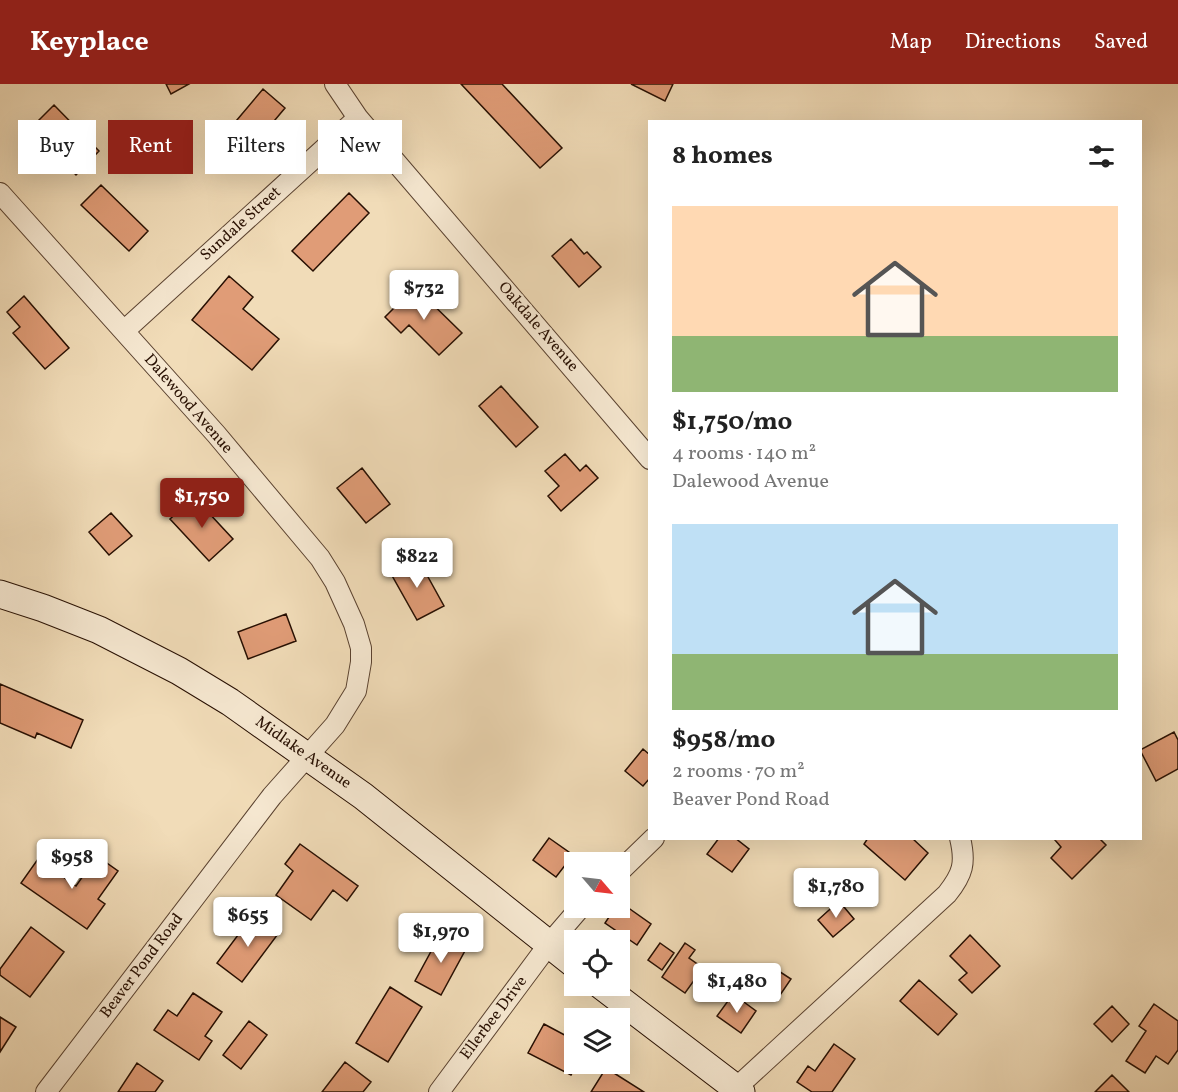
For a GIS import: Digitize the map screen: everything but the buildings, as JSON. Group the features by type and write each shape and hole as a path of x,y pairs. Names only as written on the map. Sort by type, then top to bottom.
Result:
{"street":[{"name":"Oakdale Avenue","path":"335,84 358,118 648,457"},
{"name":"Sundale Street","path":"124,331 358,118"},
{"name":"Dalewood Avenue","path":"0,193 216,434 320,558 335,582 354,624 361,648 361,662 356,692 335,725 307,756"},
{"name":"Midlake Avenue","path":"0,594 99,630 169,666 230,702 363,796 564,956"},
{"name":"Beaver Pond Road","path":"46,1092 272,796 307,756"},
{"path":"630,861 652,840"},
{"path":"616,996 738,1090 947,894 956,883 964,864 961,844"},
{"name":"Ellerbee Drive","path":"439,1092 549,944 571,918"}]}
